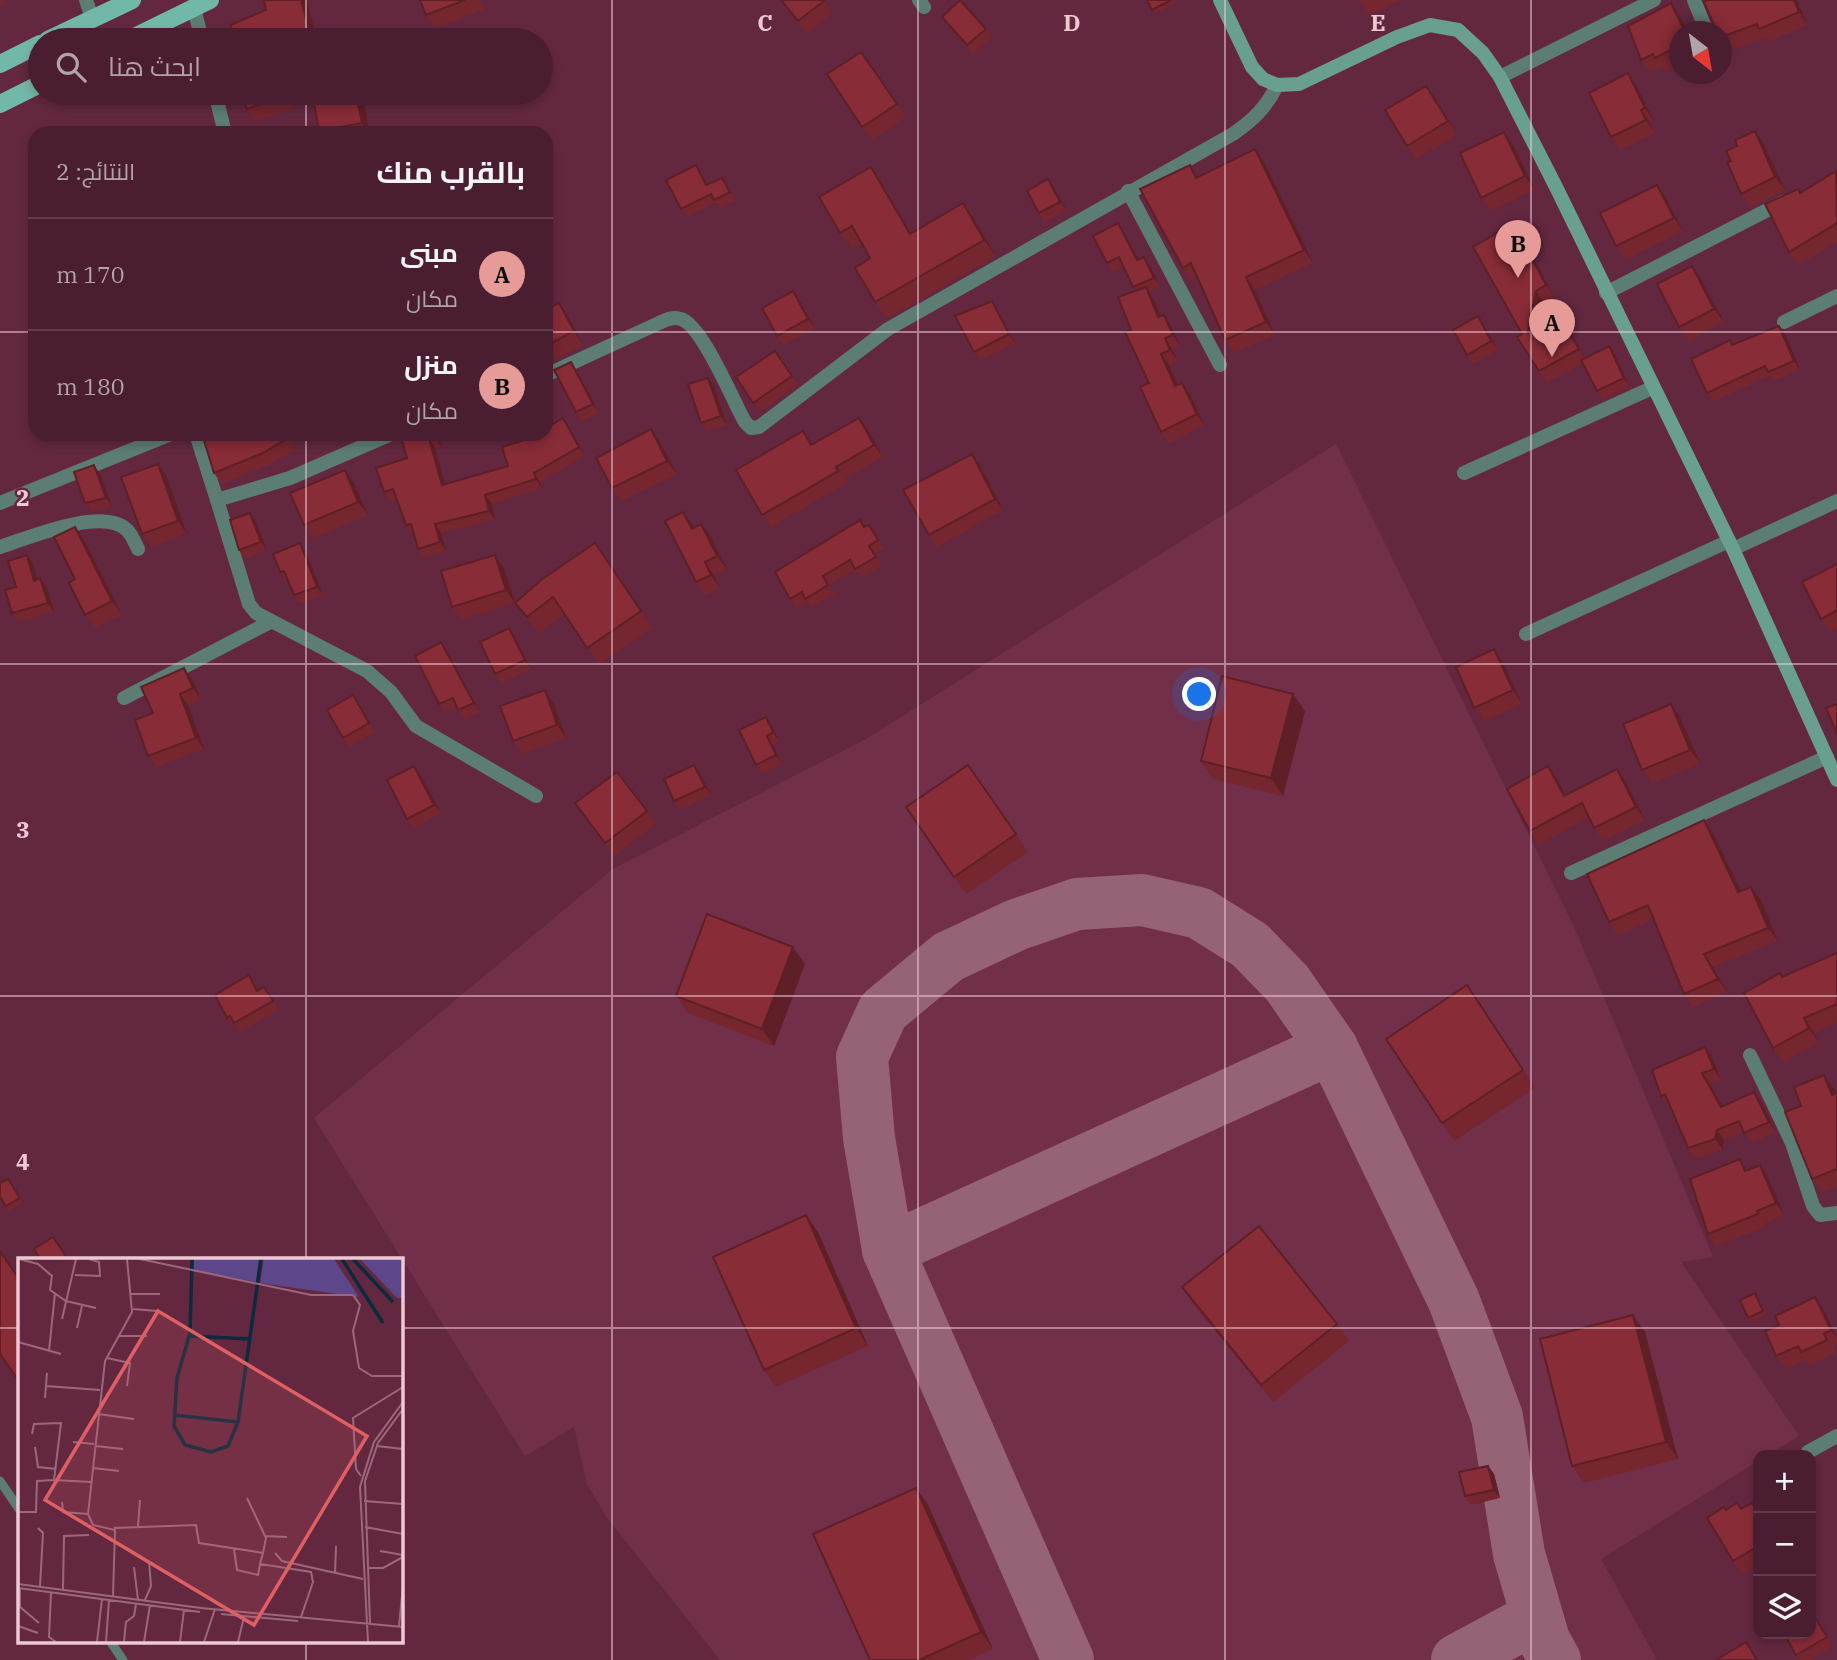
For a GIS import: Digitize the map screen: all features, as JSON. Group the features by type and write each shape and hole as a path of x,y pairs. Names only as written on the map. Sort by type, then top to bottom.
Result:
{"main road":[{"path":"72,28 132,0"},
{"path":"1220,0 1252,66 1263,79 1277,85 1299,84 1397,37 1430,25 1458,30 1483,54 1500,77 1731,545 1837,780"},
{"path":"153,28 202,4"},
{"path":"0,64 28,50"},
{"path":"0,104 28,90"}],"street":[{"path":"86,0 92,18"},
{"path":"1500,77 1654,0"},
{"path":"1694,0 1703,21"},
{"path":"202,4 202,28"},
{"path":"553,372 659,323 672,318 682,319 699,335 745,422 751,428 759,427 888,329 1252,121 1269,102 1277,85"},
{"path":"218,105 223,126"},
{"path":"1128,191 1220,365"},
{"path":"1606,293 1801,192"},
{"path":"1784,322 1837,296"},
{"path":"1464,472 1652,388"},
{"path":"0,503 154,441"},
{"path":"198,441 250,604 270,622 367,671 391,692 416,726 536,796"},
{"path":"217,500 290,478 375,441"},
{"path":"1525,634 1837,501"},
{"path":"0,547 63,527 103,519 126,529 138,549"},
{"path":"124,698 270,622"},
{"path":"1571,873 1826,757"},
{"path":"1750,1055 1792,1143 1813,1206 1820,1215 1837,1213"},
{"path":"1812,1450 1837,1436"}],"lane":[{"path":"0,1481 18,1508"},
{"path":"111,1642 123,1660"}],"shaded area":[{"path":"1336,444 1575,929 1713,1257 1681,1262 1799,1436 1776,1450 1753,1450 1753,1464 1601,1559 1657,1660 720,1660 607,1518 587,1484 574,1427 525,1456 314,1118 613,869 866,739"}],"building":[{"path":"264,0 301,0 309,28 231,28 230,25 266,10"},
{"path":"420,0 465,0 426,15"},
{"path":"781,0 823,0 824,1 798,21"},
{"path":"960,0 986,29 967,45 942,17"},
{"path":"1147,0 1171,0 1152,10"},
{"path":"1794,0 1799,12 1759,29 1757,24 1732,33 1732,21 1712,21 1704,2"},
{"path":"1671,3 1680,21 1669,21 1669,51 1655,58 1653,54 1641,60 1628,26"},
{"path":"861,52 897,104 862,127 827,74"},
{"path":"1628,73 1645,108 1641,110 1646,120 1611,137 1589,93"},
{"path":"1426,86 1448,121 1407,146 1385,110"},
{"path":"314,105 358,105 362,123 318,126"},
{"path":"1755,131 1775,177 1741,194 1727,162 1731,161 1726,151 1737,146 1735,140"},
{"path":"1504,132 1525,176 1481,198 1460,153"},
{"path":"1255,149 1304,250 1246,277 1266,322 1225,340 1191,263 1183,268 1140,189 1190,165 1196,178"},
{"path":"696,165 706,185 722,178 730,192 714,200 711,194 681,209 666,180"},
{"path":"871,167 910,234 963,203 984,240 875,302 855,268 870,258 852,226 840,233 819,197"},
{"path":"1836,171 1837,223 1789,252 1765,204 1798,189 1800,193"},
{"path":"1048,179 1060,202 1039,213 1027,191"},
{"path":"1657,185 1674,218 1616,246 1600,213"},
{"path":"1118,223 1137,260 1144,257 1154,278 1133,287 1119,257 1107,263 1093,236"},
{"path":"1502,230 1506,239 1517,230 1546,285 1536,291 1528,332 1560,317 1579,349 1539,371 1517,337 1522,334 1473,247"},
{"path":"1692,266 1714,309 1679,327 1657,284"},
{"path":"1146,287 1158,317 1164,315 1173,335 1165,338 1170,350 1161,354 1175,386 1182,383 1197,414 1161,432 1140,387 1149,383 1125,332 1131,330 1118,297"},
{"path":"793,291 808,319 777,336 762,308"},
{"path":"992,301 1009,334 974,352 955,316"},
{"path":"559,303 574,331 553,342 553,306"},
{"path":"1478,316 1491,341 1467,355 1453,330"},
{"path":"1779,326 1794,361 1768,372 1765,366 1707,393 1691,359 1730,340 1732,345"},
{"path":"1609,346 1624,378 1597,391 1581,360"},
{"path":"775,351 792,376 753,403 736,377"},
{"path":"571,362 593,404 576,412 554,370"},
{"path":"708,378 721,416 701,423 688,384"},
{"path":"563,418 579,447 534,473 536,479 485,495 489,511 435,524 440,542 418,549 411,524 406,525 393,489 384,492 376,468 407,458 402,441 430,441 442,485 508,466 502,447 521,441 553,441 553,424"},
{"path":"859,418 874,445 836,467 838,471 762,515 736,470 803,431 811,445"},
{"path":"651,429 667,461 612,488 596,458"},
{"path":"204,441 283,441 263,453 214,473"},
{"path":"972,454 995,499 929,535 903,490"},
{"path":"158,464 178,521 142,534 121,477"},
{"path":"94,465 106,498 85,503 74,472"},
{"path":"345,470 358,502 304,525 290,493"},
{"path":"683,512 692,529 701,524 717,556 705,562 711,575 696,582 665,521"},
{"path":"250,513 261,542 239,550 230,520"},
{"path":"860,520 864,527 869,525 878,540 869,546 876,557 855,569 850,560 823,576 828,585 805,599 802,592 790,599 775,572"},
{"path":"75,527 112,601 85,615 69,583 75,579 54,537"},
{"path":"300,543 317,587 294,595 273,554"},
{"path":"595,543 641,611 587,648 553,597 527,617 515,603 541,580"},
{"path":"27,555 34,581 40,578 48,603 12,613 5,590 16,587 8,561"},
{"path":"495,555 506,590 452,607 441,571"},
{"path":"1837,564 1837,610 1821,619 1802,582"},
{"path":"509,628 525,660 495,674 480,642"},
{"path":"441,642 474,703 458,710 453,698 439,704 415,656"},
{"path":"1494,649 1513,690 1474,708 1456,667"},
{"path":"184,668 193,688 180,694 196,738 148,756 135,720 153,713 141,687"},
{"path":"1222,676 1293,694 1271,778 1201,761"},
{"path":"545,690 557,725 513,741 500,706"},
{"path":"353,695 369,723 343,738 327,710"},
{"path":"1671,704 1690,750 1642,770 1623,724"},
{"path":"1837,704 1837,734 1826,708"},
{"path":"766,717 773,732 767,736 776,755 756,765 739,730"},
{"path":"694,765 705,787 674,801 664,779"},
{"path":"968,765 1016,834 954,877 906,807"},
{"path":"414,766 434,805 407,819 387,780"},
{"path":"1548,766 1564,796 1617,769 1636,807 1594,828 1582,803 1530,831 1507,789"},
{"path":"617,772 647,811 605,843 575,803"},
{"path":"1704,820 1738,892 1751,887 1768,928 1704,954 1718,979 1684,994 1648,905 1609,922 1587,874"},
{"path":"707,914 793,947 762,1029 676,996"},
{"path":"1837,953 1837,1004 1804,1018 1809,1028 1773,1048 1744,993 1780,973 1782,977"},
{"path":"249,975 257,991 264,987 273,1001 234,1023 230,1016 227,1018 215,995"},
{"path":"1467,985 1523,1070 1442,1123 1386,1039"},
{"path":"1705,1047 1714,1069 1702,1073 1721,1107 1754,1092 1769,1122 1744,1133 1739,1121 1717,1130 1715,1139 1688,1148 1665,1094 1661,1096 1652,1070"},
{"path":"1824,1075 1832,1095 1837,1093 1837,1169 1812,1179 1785,1112 1801,1106 1794,1087"},
{"path":"1740,1159 1745,1171 1760,1165 1776,1203 1757,1211 1758,1214 1708,1234 1690,1179"},
{"path":"8,1179 20,1198 6,1206 0,1197 0,1183"},
{"path":"806,1215 856,1328 764,1370 713,1257"},
{"path":"1259,1226 1337,1324 1261,1385 1182,1287"},
{"path":"53,1237 67,1258 39,1258 34,1249"},
{"path":"0,1251 18,1278 18,1380 0,1354"},
{"path":"1755,1293 1763,1311 1748,1318 1740,1300"},
{"path":"1815,1297 1831,1330 1824,1334 1827,1340 1801,1352 1798,1346 1776,1356 1765,1331 1779,1325 1775,1316"},
{"path":"1633,1315 1666,1442 1572,1466 1540,1339"},
{"path":"1488,1466 1494,1490 1465,1496 1459,1472"},
{"path":"916,1488 981,1632 919,1660 870,1660 813,1534"},
{"path":"1737,1503 1741,1509 1753,1505 1753,1549 1733,1561 1707,1518 1724,1507 1726,1510"},
{"path":"1816,1619 1827,1637 1796,1655 1787,1639 1816,1639"},
{"path":"1746,1642 1757,1660 1716,1660"}],"taxiway":[{"path":"1068,1660 888,1250 869,1138 862,1057 883,1011 948,957 1016,925 1077,904 1142,900 1199,913 1250,945 1287,983 1332,1048 1454,1301 1497,1417 1519,1554 1544,1640 1555,1660"},
{"path":"888,1250 1332,1048"},
{"path":"1457,1660 1537,1617"}],"place":[{"name":"منزل","path":"1518,278"},
{"name":"مبنى","path":"1552,357"}]}
